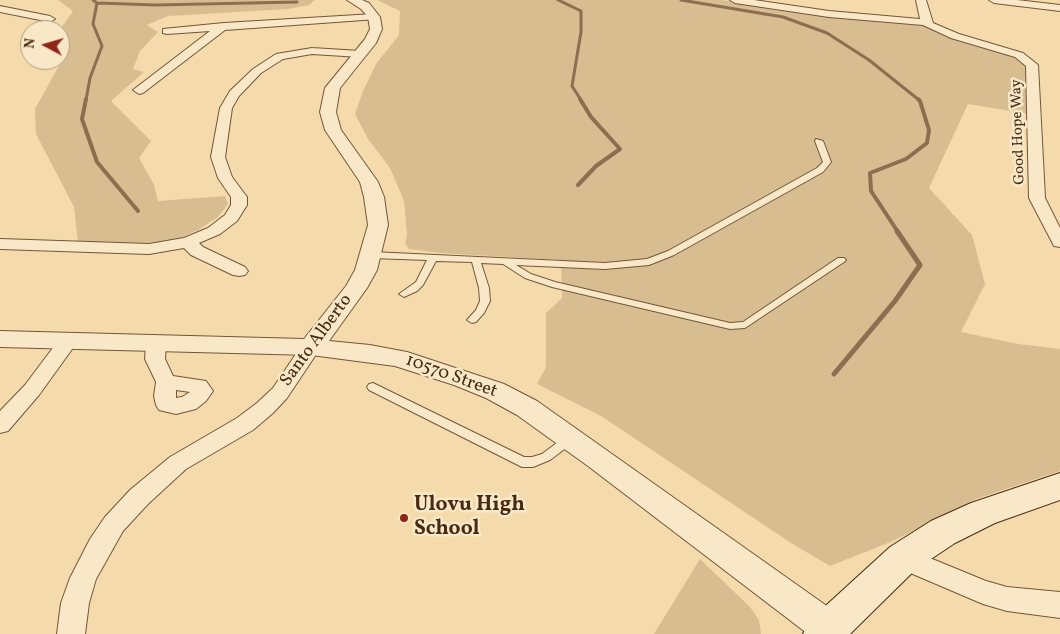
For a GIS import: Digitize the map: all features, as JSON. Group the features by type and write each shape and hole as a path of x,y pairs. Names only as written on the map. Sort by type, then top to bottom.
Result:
{"main road":[{"path":"826,631 903,558 942,532 984,513 1060,486"}],"street":[{"path":"353,0 365,6 374,17"},
{"path":"735,0 829,14 926,22 921,0"},
{"path":"994,0 1060,8"},
{"path":"0,9 50,19"},
{"path":"167,31 224,26 308,23 374,17"},
{"name":"Santo Alberto","path":"71,634 75,603 83,578 98,547 114,524 139,497 178,463 245,424 280,393 311,347 356,288 372,256 378,225 374,197 369,182 333,130 328,112 333,88 374,35 376,29 374,17"},
{"name":"Good Hope Way","path":"926,22 943,32 1019,55 1032,65 1039,205 1060,242"},
{"path":"139,90 224,26"},
{"path":"0,244 149,249 188,242 214,231 231,218 239,205 239,197 225,178 218,157 226,108 234,94 257,72 280,56 312,51 360,54"},
{"path":"188,242 197,251 240,271"},
{"name":"10570 Street","path":"0,339 311,347 398,358 463,378 495,391 527,408 826,631"},
{"path":"0,425 32,390 68,341"},
{"path":"156,343 155,359 166,382"},
{"path":"903,558 984,592 1006,599 1060,605"}],"lane":[{"path":"372,256 605,266 649,262 671,253 820,170 827,162 819,141"},
{"path":"404,294 414,289 420,283 433,258"},
{"path":"472,320 485,301 484,288 476,260"},
{"path":"504,262 528,276 552,284 730,326 745,324 841,260"},
{"path":"374,388 522,462 533,462 546,457 570,439"}],"shaded area":[{"path":"58,0 315,0 309,5 288,9 168,16 147,25 158,32 140,51 133,69 144,72 111,101 151,141 139,158 154,185 158,201 225,196 228,204 218,217 198,230 178,239 150,243 78,243 74,207 36,134 35,109 57,70 70,70 70,20 67,20 73,11"},
{"path":"377,0 721,0 922,25 959,40 1018,57 1027,66 1029,114 968,104 929,188 972,235 985,284 961,332 1018,344 1060,349 1060,471 976,499 893,541 830,566 791,543 601,416 537,384 546,367 546,313 562,298 561,260 440,253 409,249 405,244 407,235 404,201 390,168 368,139 355,114 363,91 376,64 399,35 400,11"},
{"path":"700,559 750,607 759,620 761,634 654,634"}],"waterway":[{"path":"93,0 97,3"},
{"path":"558,0 581,11 581,32 572,86 581,100"},
{"path":"681,0 783,17 827,33 869,60 919,100"},
{"path":"97,3 156,5 297,2"},
{"path":"86,100 90,78 102,46 93,24 97,3"},
{"path":"86,99 82,119 97,162 138,211"},
{"path":"578,185 596,166 620,149 591,117 580,99"},
{"path":"898,232 871,191 870,173 906,159 927,143 929,130 919,100"},
{"path":"834,374 895,301 920,265 897,231"}],"place":[{"name":"Ulovu High School","path":"404,518"}]}
